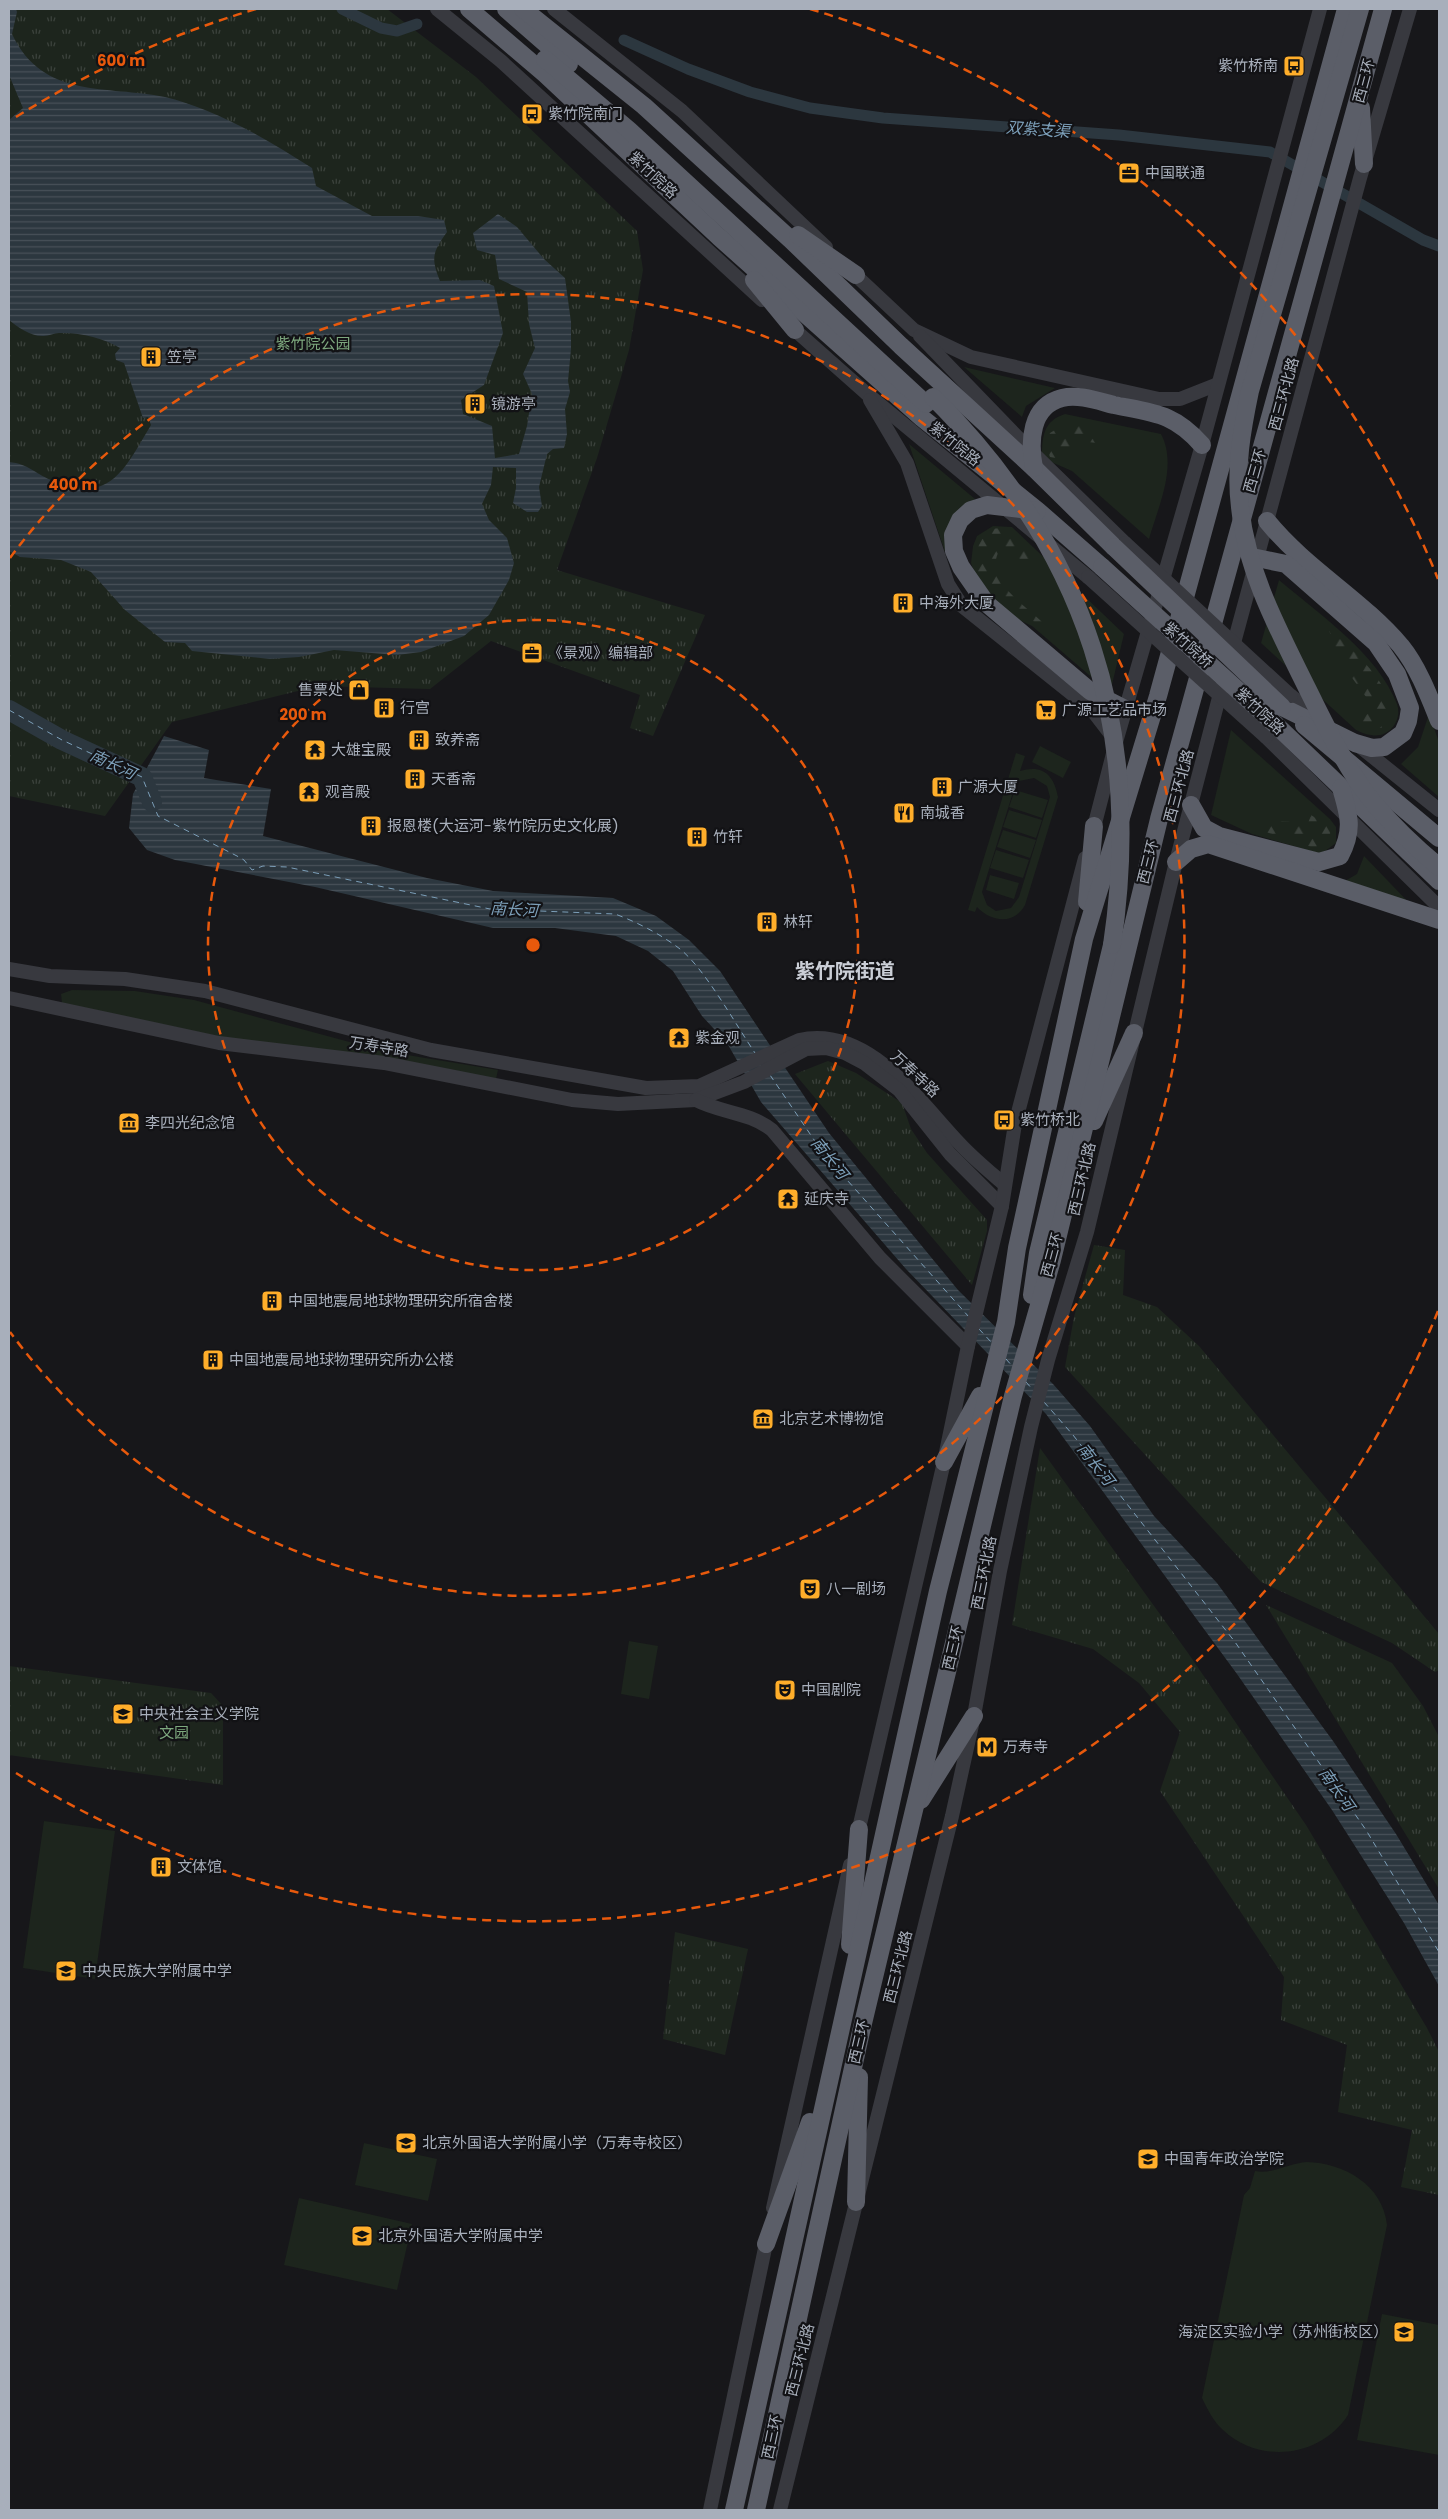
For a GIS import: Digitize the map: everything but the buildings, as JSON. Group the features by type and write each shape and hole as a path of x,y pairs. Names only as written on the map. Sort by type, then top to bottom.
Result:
{"highway":[{"name":"紫竹院路","path":"469,9 545,74 719,237 922,418 1038,511 1095,572 1270,731 1342,788 1439,881"},
{"path":"485,9 629,130 929,400 958,422 1010,485 1071,588 1086,626 1106,695 1119,779 1121,866 1107,944 1038,1253 1025,1348"},
{"path":"506,9 636,123 929,400"},
{"name":"紫竹院路","path":"523,9 644,106 1032,460 1287,701 1439,838"},
{"name":"西三环","path":"734,2510 938,1590 1006,1322 1017,1248 1084,939 1158,696 1346,9"},
{"path":"1360,9 1250,391 1240,445 1239,506 1245,545 1260,588 1280,633 1341,756 1372,800 1399,832 1439,867"},
{"path":"1369,9 1253,422 1249,448 1249,488 1255,537 1273,597 1340,732 1379,795 1406,825 1439,856"},
{"name":"西三环","path":"756,2510 860,2036 1025,1348 1052,1260 1159,819 1384,9"},
{"path":"1360,93 1362,171"},
{"path":"746,199 856,275"},
{"path":"719,237 795,330"},
{"path":"1032,460 1034,422 1045,406 1062,398 1080,397 1172,419 1187,428 1202,445"},
{"path":"1038,511 987,505 971,510 960,520 953,535 954,551 961,567 986,604 1090,691 1125,710"},
{"path":"1267,521 1295,553 1373,618 1402,647 1428,694 1439,721"},
{"path":"1257,558 1286,564 1376,643 1397,674 1410,708 1403,733 1394,742 1384,747 1372,748 1355,743 1287,701"},
{"path":"1191,805 1204,828 1219,836 1319,862 1340,856 1345,847 1350,819 1342,788"},
{"path":"1084,939 1094,826"},
{"path":"1176,862 1191,849 1208,844 1439,920"},
{"path":"1006,1322 1027,1250 1107,944"},
{"path":"1077,1160 1134,1033"},
{"path":"944,1462 993,1374"},
{"path":"913,1813 974,1716"},
{"path":"845,2008 859,1829"},
{"path":"856,2202 860,2036"},
{"path":"766,2244 833,2058"}],"street":[{"name":"紫竹院路","path":"437,9 501,61 866,393 1004,506 1095,572"},
{"name":"紫竹院路","path":"554,9 682,111 856,275 914,330 1032,460"},
{"path":"710,2510 783,2154 944,1462 968,1346 1002,1206 1015,1124 1116,742 1202,445 1284,134 1320,9"},
{"name":"西三环北路","path":"780,2510 950,1825 974,1716 1000,1571 1048,1360 1087,1232 1176,862 1257,558 1362,171 1410,9"},
{"path":"914,330 971,357 1159,399 1180,399 1218,384"},
{"path":"866,393 907,463 948,584 962,606 1092,710 1116,742"},
{"name":"紫竹院路","path":"1270,731 1350,819 1439,907"},
{"path":"1355,743 1439,810"},
{"name":"万寿寺路","path":"9,969 50,976 125,979 205,991 431,1050 646,1088 699,1086 741,1076"},
{"name":"万寿寺路","path":"9,998 219,1043 384,1063 572,1100 618,1104 696,1100 741,1076"},
{"name":"万寿寺路","path":"783,1054 799,1040 815,1036 835,1039 865,1053 881,1063 910,1088 961,1145 1005,1185"},
{"name":"万寿寺路","path":"783,1054 826,1048 845,1053 864,1063 899,1090 950,1154 1002,1206"},
{"path":"741,1076 783,1054"},
{"path":"696,1100 709,1107 762,1122 772,1130 880,1258 968,1346"}],"green space":[{"name":"紫竹院公园","path":"9,9 387,9 476,77 637,231 643,270 629,350 597,458 557,570 705,615 653,736 630,728 640,695 491,641 430,689 318,686 172,722 105,816 9,796"},
{"path":"964,367 1055,388 1026,406 1022,417"},
{"path":"1065,414 1161,434 1166,446 1168,459 1167,473 1165,487 1149,539 1072,471 1042,458 1043,437 1048,425"},
{"path":"1068,422 1095,429 1102,436 1097,443 1079,441 1073,452 1074,461 1050,457 1045,444 1050,433"},
{"path":"909,444 975,499 961,510 952,521 945,552"},
{"path":"993,526 1012,527 1124,634 1110,693 1032,626 1002,612 977,580 971,563 973,546 977,536"},
{"path":"1002,528 1034,553 1032,565 1000,549 996,561 997,572 1001,582 1009,592 1046,626 1027,618 1007,605 988,588 977,571 975,566 976,554 983,538 990,529"},
{"path":"1279,580 1346,636 1376,668 1397,704 1398,717 1393,727 1388,731 1377,736 1356,730 1261,643"},
{"path":"1329,630 1365,663 1386,693 1392,706 1391,719 1381,728 1368,728 1358,718 1370,713 1369,701 1339,660"},
{"path":"1429,714 1439,742 1439,797 1401,764 1418,747"},
{"path":"1231,730 1330,819 1336,827 1336,843 1321,854 1252,834 1211,815"},
{"path":"1040,746 1071,762 1063,778 1032,762"},
{"path":"1016,753 1025,756 1020,771 1035,769 1046,773 1054,783 1058,797 1025,905 1015,916 1002,919 989,916 977,907 975,912 968,910","holes":["1034,778 1047,786 1050,797 1019,897 1011,908 996,911 987,905 982,892 1014,789 1019,781"]},
{"path":"1015,790 1048,800 1042,818 1009,807"},
{"path":"1009,810 1042,820 1036,838 1003,827"},
{"path":"1311,815 1331,828 1329,842 1320,850 1260,830 1282,821 1308,823"},
{"path":"1003,830 1036,840 1030,858 997,847"},
{"path":"996,850 1029,860 1023,878 990,868"},
{"path":"1364,856 1413,907 1345,881 1357,874"},
{"path":"990,875 1019,883 1014,899 986,890"},
{"path":"72,990 135,991 194,1000 383,1051 498,1070 496,1079 231,1039 62,1003 61,994"},
{"path":"828,1061 856,1073 902,1103 911,1129 927,1153 987,1220 987,1231 972,1285 795,1074"},
{"path":"1094,1245 1125,1250 1123,1295 1157,1307 1199,1346 1439,1634 1439,1670 1435,1672 1392,1643 1261,1582 1065,1367 1074,1317"},
{"path":"1040,1448 1188,1653 1306,1825 1427,2028 1439,2052 1439,2195 1401,2187 1412,2130 1338,2112 1347,2045 1281,2020 1284,1977 1160,1791 1180,1732 1139,1683 1093,1649 1012,1625"},
{"path":"1266,1605 1392,1663 1423,1706 1439,1737 1439,1889"},
{"path":"629,1641 658,1646 649,1699 621,1694"},
{"name":"文园","path":"9,1666 211,1693 223,1706 223,1785 9,1755"},
{"path":"44,1821 115,1831 95,1979 23,1968"},
{"path":"675,1932 748,1949 725,2055 663,2039"},
{"path":"364,2143 437,2159 428,2201 355,2185"},
{"path":"1307,2162 1335,2167 1359,2179 1378,2198 1384,2211 1387,2225 1348,2415 1336,2429 1322,2440 1306,2447 1272,2452 1254,2448 1238,2441 1219,2427 1202,2398 1244,2195 1250,2188 1255,2171 1274,2170"},
{"path":"299,2198 412,2224 397,2290 284,2265"},
{"path":"1382,2314 1439,2325 1439,2455 1357,2440"}],"water":[{"path":"9,9 16,9 12,34 25,55 41,70 59,80 78,86 165,97 195,106 246,129 312,168 316,186 372,216 418,216 444,220 447,232 438,245 434,256 435,267 440,281 480,280 494,286 503,333 484,385 461,400 463,414 492,426 495,458 519,454 527,426 532,394 523,374 535,348 529,324 527,292 499,279 495,255 477,250 473,233 498,214 517,227 544,259 565,278 571,322 571,349 568,381 570,392 565,409 567,434 564,448 553,449 547,454 539,487 542,506 538,512 527,512 513,503 516,488 516,468 493,467 491,485 482,504 489,520 507,538 514,563 509,580 489,615 464,636 421,652 397,655 334,650 299,657 270,659 192,651 185,643 165,642 125,610 91,572 61,560 20,557 9,551 9,462 27,467 51,480 71,487 88,489 102,486 113,479 133,456 151,425 148,417 143,418 124,363 116,360 115,354 120,348 106,341 82,335 57,333 44,336 35,335 9,320 9,120 23,108 9,75"},
{"path":"164,736 209,750 204,778 271,789 263,836 427,878 493,891 613,898 656,916 689,940 720,971 829,1133 958,1290 1053,1384 1090,1426 1154,1516 1217,1583 1333,1741 1396,1834 1439,1905 1439,1986 1404,1923 1332,1810 1237,1674 1046,1414 906,1269 761,1102 727,1043 702,1016 673,971 648,951 616,936 555,928 493,928 315,887 175,860 147,850 129,828 133,794"}],"waterway":[{"name":"双紫支渠","path":"342,9 381,28 397,31 417,24"},
{"name":"双紫支渠","path":"624,40 688,69 750,92 810,108 883,118 1119,135 1270,152 1423,240 1439,246"},
{"name":"南长河","path":"9,710 62,740 142,777 152,802"}],"ferry route":[{"path":"9,710 62,740 142,777 158,816 244,860 252,870 263,866 287,867 490,909 615,914 632,921 665,939 690,958 710,983 755,1053"},
{"path":"770,1075 823,1153 969,1317"},
{"path":"979,1329 992,1343"},
{"path":"1006,1359 1013,1367"},
{"path":"1026,1382 1033,1390"},
{"path":"1044,1402 1073,1435 1235,1642 1366,1830 1439,1952"}],"place":[{"name":"紫竹桥南","path":"1294,66"},
{"name":"紫竹院南门","path":"532,114"},
{"name":"中国联通","path":"1129,173"},
{"name":"笠亭","path":"151,357"},
{"name":"镜游亭","path":"475,404"},
{"name":"中海外大厦","path":"903,603"},
{"name":"《景观》编辑部","path":"532,653"},
{"name":"售票处","path":"359,690"},
{"name":"行宫","path":"384,708"},
{"name":"广源工艺品市场","path":"1046,710"},
{"name":"致养斋","path":"419,740"},
{"name":"大雄宝殿","path":"315,750"},
{"name":"天香斋","path":"415,779"},
{"name":"广源大厦","path":"942,787"},
{"name":"观音殿","path":"309,792"},
{"name":"南城香","path":"904,813"},
{"name":"报恩楼(大运河-紫竹院历史文化展)","path":"371,826"},
{"name":"竹轩","path":"697,837"},
{"name":"林轩","path":"767,922"},
{"name":"紫金观","path":"679,1038"},
{"name":"紫竹桥北","path":"1004,1120"},
{"name":"李四光纪念馆","path":"129,1123"},
{"name":"延庆寺","path":"788,1199"},
{"name":"中国地震局地球物理研究所宿舍楼","path":"272,1301"},
{"name":"中国地震局地球物理研究所办公楼","path":"213,1360"},
{"name":"北京艺术博物馆","path":"763,1419"},
{"name":"八一剧场","path":"810,1589"},
{"name":"中国剧院","path":"785,1690"},
{"name":"中央社会主义学院","path":"123,1714"},
{"name":"万寿寺","path":"987,1747"},
{"name":"文体馆","path":"161,1867"},
{"name":"中央民族大学附属中学","path":"66,1971"},
{"name":"北京外国语大学附属小学（万寿寺校区）","path":"406,2143"},
{"name":"中国青年政治学院","path":"1148,2159"},
{"name":"北京外国语大学附属中学","path":"362,2236"},
{"name":"海淀区实验小学（苏州街校区）","path":"1404,2332"}],"district":[{"name":"紫竹院街道","path":"845,971"}]}
